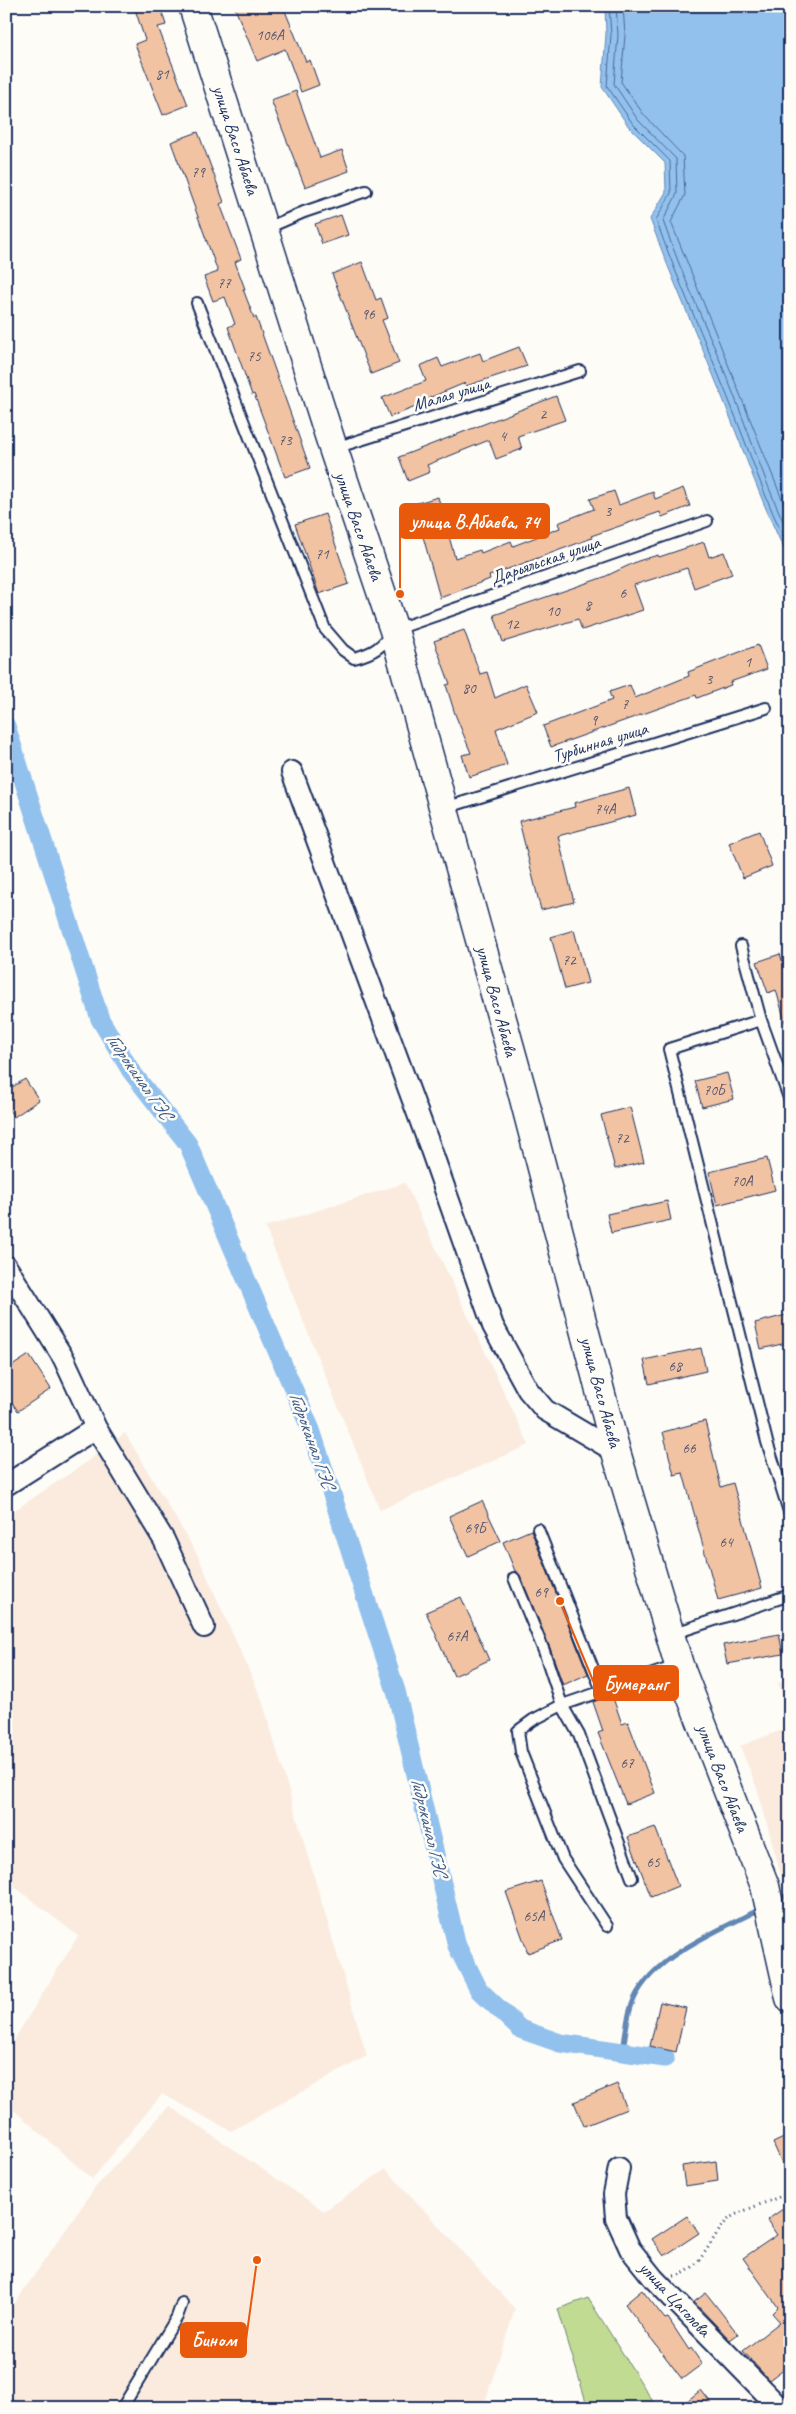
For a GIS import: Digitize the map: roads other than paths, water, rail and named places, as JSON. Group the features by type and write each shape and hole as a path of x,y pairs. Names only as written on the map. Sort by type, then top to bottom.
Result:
{"main road":[{"name":"улица Васо Абаева","path":"193,6 333,448 394,630 522,1091 616,1452 679,1665 765,1886 790,1998"}],"street":[{"path":"292,772 429,1144 493,1326 528,1390 546,1410 616,1452"},
{"path":"6,1266 64,1359 96,1428 164,1540 204,1626"},
{"path":"6,1485 96,1428"},
{"name":"улица Цаголова","path":"619,2168 614,2194 616,2218 630,2249 654,2279 780,2408"}],"lane":[{"path":"265,229 304,212 366,190"},
{"path":"197,303 325,629 343,650 354,658 371,654 383,646 394,630"},
{"name":"Малая улица","path":"333,448 580,371"},
{"name":"Дарьяльская улица","path":"394,630 707,521"},
{"name":"Турбинная улица","path":"443,809 456,803 766,708"},
{"path":"741,946 761,1020 790,1101"},
{"path":"761,1020 669,1049 766,1442 790,1515"},
{"path":"538,1529 602,1691"},
{"path":"514,1578 544,1651 562,1705 579,1735 632,1878"},
{"path":"670,1635 790,1595"},
{"path":"607,1926 563,1859 521,1752 518,1731 533,1720 562,1705 679,1665"},
{"path":"122,2408 176,2317 182,2303"}],"water":[{"path":"605,6 790,6 790,561 763,501 650,219 666,192 665,163 629,127 602,87 606,34"}],"waterway":[{"name":"Гидроканал ГЭС","path":"6,726 100,1019 131,1071 188,1144 311,1430 396,1691 457,1946 479,1990 520,2029 560,2043 665,2058"},
{"path":"776,1901 790,1894"},
{"path":"623,2052 631,2007 639,1989 652,1974 686,1947 762,1908"}],"place":[{"name":"улица В.Абаева, 74","path":"400,594"},
{"name":"Бумеранг","path":"560,1601"},
{"name":"Бином","path":"257,2260"}]}
